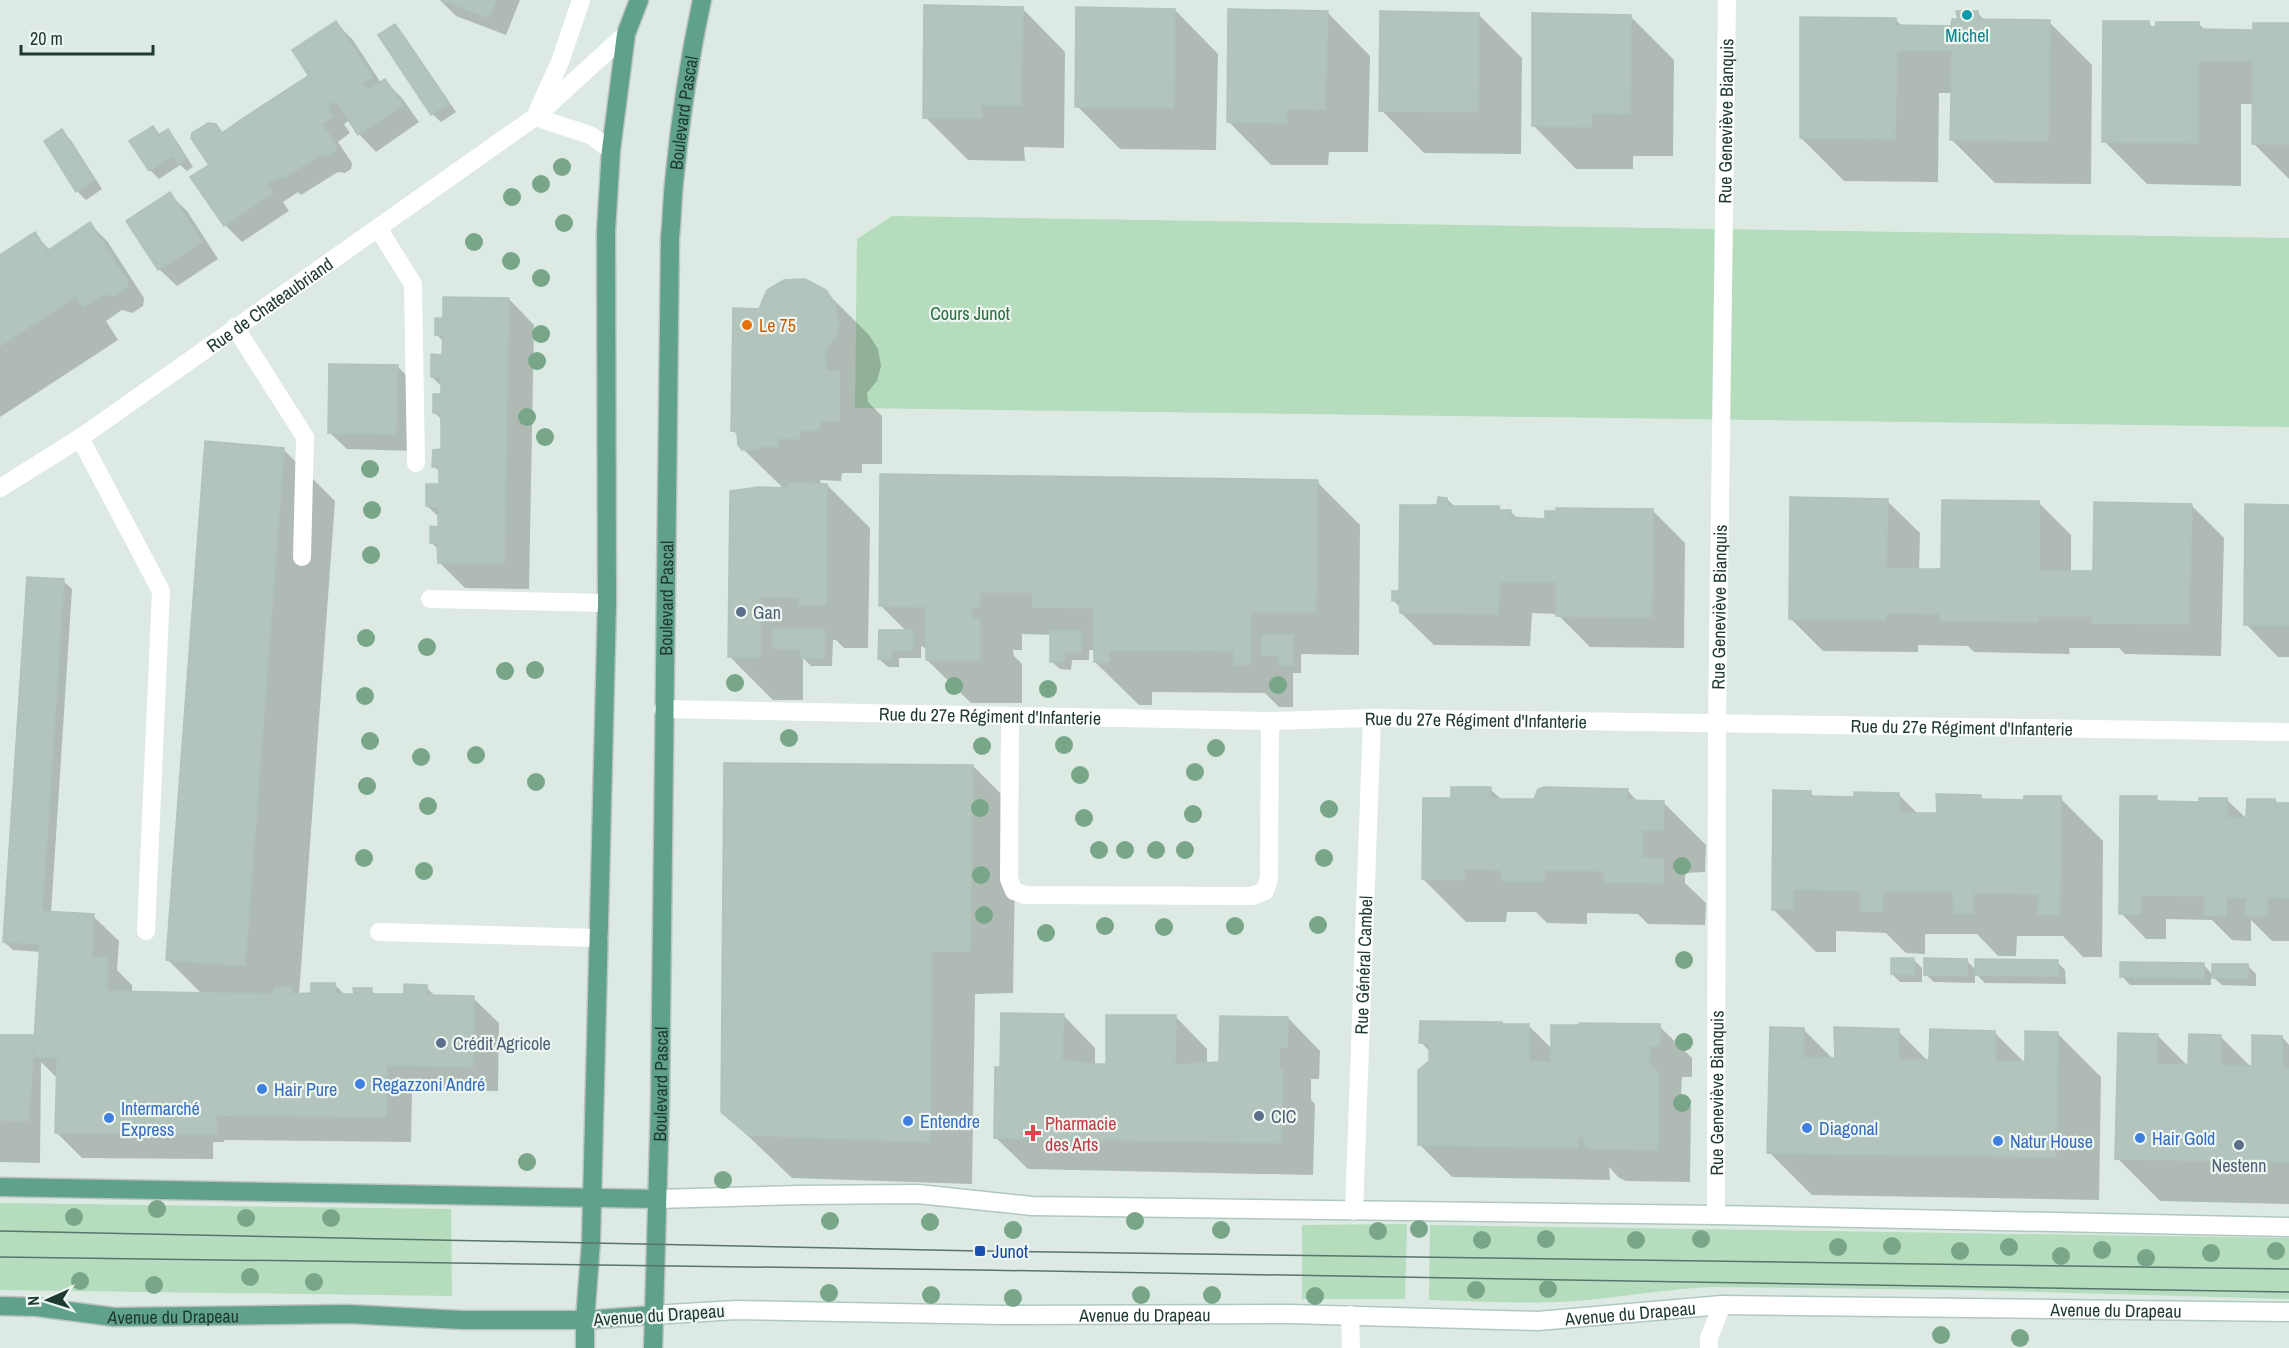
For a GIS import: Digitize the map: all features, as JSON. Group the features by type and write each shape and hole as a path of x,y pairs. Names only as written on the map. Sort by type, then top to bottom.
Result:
{"main road":[{"path":"585,1348 592,1197 607,603 606,232 611,150 627,34 639,0"},
{"name":"Boulevard Pascal","path":"653,1348 670,238 684,98 702,0"},
{"path":"0,1187 657,1199"},
{"name":"Avenue du Drapeau","path":"0,1306 37,1307 114,1317 348,1314 462,1320 585,1320 653,1315"}],"street":[{"path":"581,0 560,62 535,117 590,135 611,150"},
{"name":"Rue Geneviève Bianquis","path":"1716,1215 1717,724 1727,0"},
{"name":"Rue de Chateaubriand","path":"0,488 80,438 535,117 627,34"},
{"path":"378,228 413,284 416,463"},
{"path":"236,327 305,437 302,557"},
{"path":"80,438 161,591 146,931"},
{"path":"430,599 607,603"},
{"name":"Rue du 27e Régiment d'Infanterie","path":"663,709 1270,721 1372,718 2289,732"},
{"path":"1010,716 1010,879 1014,891 1025,895 1252,896 1265,891 1269,878 1270,721"},
{"name":"Rue Général Cambel","path":"1354,1211 1372,718"},
{"path":"379,932 599,938"},
{"path":"657,1199 918,1194 1032,1206 1716,1215 2289,1227"},
{"path":"1709,1348 1709,1338 1722,1305"},
{"name":"Avenue du Drapeau","path":"653,1315 736,1310 1002,1315 1350,1315 1538,1321 1722,1305 2289,1312"},
{"path":"1350,1315 1351,1348"}],"green space":[{"name":"Cours Junot","path":"892,216 2289,238 2289,427 855,408 857,239"},
{"path":"0,1203 451,1209 452,1296 0,1290"},
{"path":"1407,1224 1405,1299 1302,1299 1302,1225"},
{"path":"1430,1225 2289,1238 2289,1299 1968,1290 1710,1287 1547,1302 1429,1300"}],"building":[{"path":"441,0 496,0 489,18"},
{"path":"924,5 1023,7 1021,105 981,105 982,118 923,118"},
{"path":"1076,7 1175,9 1174,108 1075,107"},
{"path":"1228,9 1328,11 1325,110 1286,109 1286,123 1227,122"},
{"path":"1380,11 1479,13 1478,112 1379,111"},
{"name":"Michel","path":"1956,11 1978,11 1978,19 1958,19"},
{"path":"1532,13 1631,15 1630,114 1591,113 1591,127 1532,126"},
{"path":"1800,17 1896,18 1896,25 1951,26 1952,19 2050,20 2048,141 1950,140 1952,50 1897,51 1895,139 1800,138"},
{"path":"336,21 373,77 363,83 368,90 385,79 403,105 358,135 336,101 328,106 292,50"},
{"path":"2103,21 2149,21 2149,27 2155,27 2156,22 2199,22 2199,29 2253,30 2253,23 2289,23 2289,144 2252,144 2253,61 2198,61 2198,143 2102,142"},
{"path":"395,24 449,103 431,115 378,35"},
{"path":"308,76 334,116 322,124 336,145 335,152 327,157 320,155 282,179 242,119"},
{"path":"242,119 280,176 267,184 273,193 224,226 190,177 209,165 191,138 192,133 208,123 216,124 222,133"},
{"path":"153,126 173,156 149,171 129,141"},
{"path":"62,129 94,180 76,192 44,141"},
{"path":"168,129 186,158 178,164 158,135"},
{"path":"170,192 202,242 158,270 126,221"},
{"path":"90,222 127,280 127,288 114,296 104,294 83,307 47,251"},
{"path":"35,232 76,296 0,346 0,255"},
{"path":"805,279 826,290 835,304 839,322 835,338 825,349 826,371 839,371 839,421 820,421 820,430 799,431 799,439 778,438 778,447 758,446 757,449 742,450 738,445 737,431 731,431 733,308 759,309 767,290 784,280"},
{"path":"443,297 509,298 504,564 438,563 437,544 430,543 430,526 438,527 438,507 426,506 426,484 439,484 439,467 432,467 433,450 441,449 441,413 433,413 433,394 441,394 441,377 431,377 431,354 442,355 443,335 435,335 435,318 443,318"},
{"path":"329,364 398,365 396,434 328,433"},
{"path":"205,441 284,448 245,966 166,960"},
{"path":"880,474 1318,480 1316,612 1250,612 1250,664 1234,665 1234,651 1109,650 1109,662 1094,662 1094,608 1033,607 1033,592 980,592 980,607 971,608 972,619 980,619 980,660 926,660 926,607 879,606"},
{"path":"789,483 827,484 826,605 799,605 799,597 761,597 760,657 728,657 730,491 759,487 789,488"},
{"path":"1438,497 1447,498 1447,506 1499,506 1500,510 1511,510 1510,517 1545,519 1545,511 1556,511 1556,508 1653,509 1652,617 1556,616 1556,582 1500,582 1498,614 1400,613 1399,600 1392,601 1392,591 1399,591 1400,505 1437,505"},
{"path":"1790,497 1888,499 1886,569 1941,569 1942,500 2039,501 2039,571 2093,571 2094,502 2192,504 2189,624 2092,623 2092,616 2037,616 2038,622 1940,621 1940,614 1886,613 1886,620 1789,619"},
{"path":"2245,504 2289,505 2289,625 2244,625"},
{"path":"27,577 64,579 40,944 3,942"},
{"path":"772,628 825,629 824,658 801,658 801,649 773,648"},
{"path":"879,630 913,630 913,650 891,650 891,659 878,659"},
{"path":"1050,631 1081,631 1081,652 1064,652 1064,662 1050,662"},
{"path":"1262,635 1293,635 1293,665 1279,665 1279,655 1262,655"},
{"path":"724,763 973,765 970,951 932,951 930,1142 748,1135 721,1112"},
{"path":"1451,787 1491,787 1490,799 1534,799 1538,789 1544,787 1628,789 1627,800 1664,801 1663,830 1642,830 1642,858 1663,859 1663,883 1604,882 1604,871 1544,870 1544,881 1502,881 1501,870 1464,869 1464,880 1422,879 1423,798 1451,798"},
{"path":"1773,790 1811,791 1811,796 1854,797 1854,792 1899,793 1899,813 1937,813 1936,794 1981,795 1981,799 2024,800 2024,796 2061,796 2060,914 2038,914 2039,894 1974,893 1973,913 1954,913 1953,892 1883,891 1882,911 1861,911 1861,891 1793,889 1793,909 1772,910"},
{"path":"2120,796 2157,796 2156,801 2200,802 2199,798 2227,798 2227,818 2246,818 2247,799 2275,799 2275,803 2289,803 2289,898 2267,897 2267,916 2245,916 2246,897 2227,897 2226,916 2205,915 2205,896 2141,895 2141,914 2119,914"},
{"path":"42,911 94,914 92,958 107,958 107,991 274,994 274,988 291,987 291,994 311,993 311,983 335,983 335,994 354,994 353,988 372,988 371,994 404,994 404,984 427,985 427,995 474,996 473,1067 387,1065 386,1117 188,1115 188,1134 55,1133 57,1057 33,1057"},
{"path":"1891,958 1914,958 1914,975 1891,974"},
{"path":"1924,958 1967,959 1967,975 1924,975"},
{"path":"1975,959 2058,960 2058,976 1975,975"},
{"path":"2120,962 2204,963 2204,978 2120,977"},
{"path":"2212,964 2248,964 2248,978 2212,978"},
{"path":"1001,1013 1064,1014 1062,1060 1090,1064 1106,1064 1106,1015 1176,1015 1175,1065 1219,1062 1220,1016 1288,1017 1287,1047 1279,1047 1279,1071 1283,1070 1281,1143 994,1138 995,1067 1000,1067"},
{"path":"1420,1021 1529,1024 1529,1061 1551,1062 1551,1025 1660,1024 1660,1046 1650,1046 1649,1063 1659,1073 1658,1150 1592,1149 1585,1146 1583,1137 1577,1137 1578,1148 1418,1145 1418,1070 1429,1061 1429,1043 1419,1043"},
{"path":"1770,1027 1804,1028 1803,1058 1835,1058 1834,1027 1899,1029 1898,1060 1929,1060 1930,1029 1995,1031 1995,1062 2025,1062 2025,1031 2058,1032 2056,1157 1767,1153"},
{"path":"2118,1033 2158,1034 2157,1065 2188,1065 2189,1034 2221,1035 2221,1066 2252,1066 2252,1035 2282,1036 2282,1067 2289,1068 2289,1162 2115,1159"},
{"path":"0,1035 34,1035 29,1121 0,1120"},
{"path":"188,1115 216,1115 216,1134 188,1134"}],"tram line":[{"path":"0,1231 980,1251 2289,1269"},
{"path":"0,1257 980,1270 2289,1292"}],"place":[{"name":"Michel","path":"1967,15"},
{"name":"Le 75","path":"747,325"},
{"name":"Gan","path":"741,612"},
{"name":"Crédit Agricole","path":"441,1043"},
{"name":"Regazzoni André","path":"360,1084"},
{"name":"Hair Pure","path":"262,1089"},
{"name":"CIC","path":"1259,1116"},
{"name":"Intermarché Express","path":"109,1118"},
{"name":"Entendre","path":"908,1121"},
{"name":"Diagonal","path":"1807,1128"},
{"name":"Pharmacie des Arts","path":"1033,1133"},
{"name":"Hair Gold","path":"2140,1138"},
{"name":"Natur House","path":"1998,1141"},
{"name":"Nestenn","path":"2239,1145"},
{"name":"Junot","path":"980,1251"}]}
